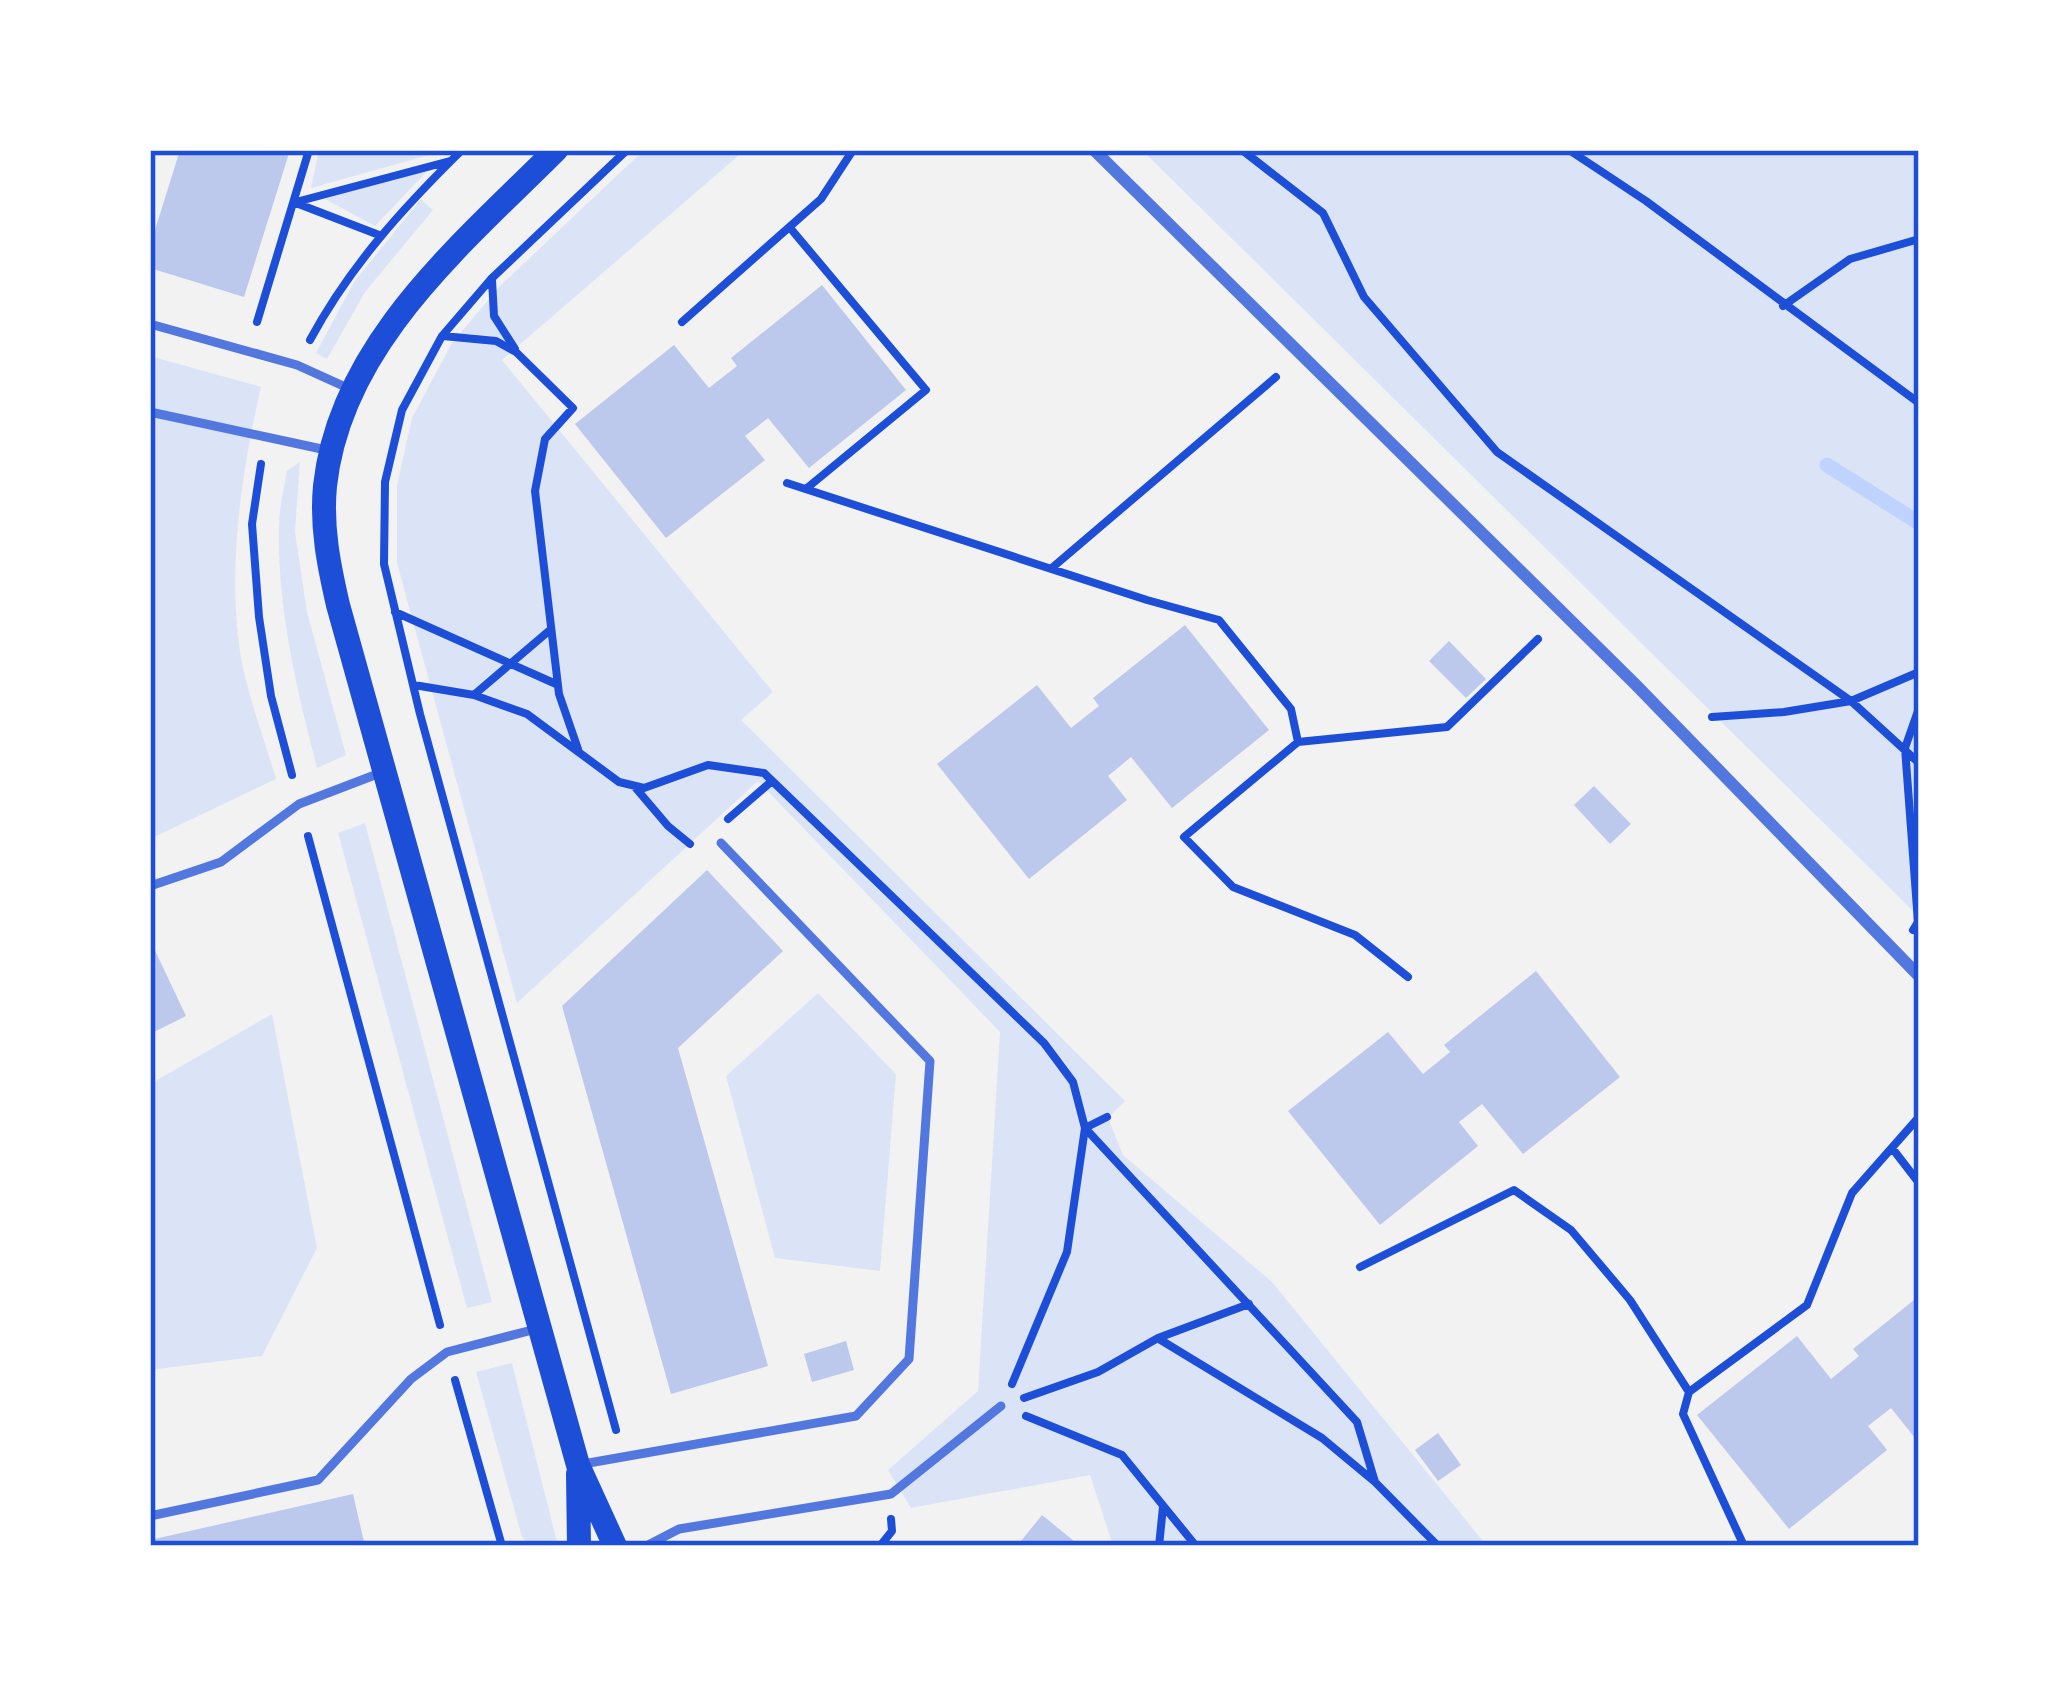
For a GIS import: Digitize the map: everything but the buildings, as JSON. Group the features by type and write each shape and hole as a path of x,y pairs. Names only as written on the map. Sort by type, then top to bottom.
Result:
{"main road":[{"path":"556,150 460,244 403,311 350,389 325,490 326,546 338,605 578,1466 615,1546"},
{"path":"578,1466 579,1546"}],"street":[{"path":"1094,150 1675,725 1919,976"}],"lane":[{"path":"150,324 297,364 350,389"},
{"path":"150,412 331,451"},
{"path":"150,886 221,862 299,803 386,770"},
{"path":"578,1466 856,1415 909,1359 930,1061 722,843"},
{"path":"150,1516 318,1480 411,1379 447,1352 541,1328"},
{"path":"650,1544 679,1529 891,1494 1001,1406"}],"path":[{"path":"248,352 309,150"},
{"path":"297,364 341,285 379,235 462,150"},
{"path":"624,1457 384,564 385,482 402,410 442,336 491,278 627,150"},
{"path":"682,322 821,199 853,150"},
{"path":"1243,150 1323,213 1364,296 1497,452 1851,701 1919,763"},
{"path":"1569,150 1646,201 1919,403"},
{"path":"295,202 451,160"},
{"path":"295,202 379,235"},
{"path":"791,229 926,390 806,489"},
{"path":"1783,306 1850,259 1919,239"},
{"path":"491,278 494,316 516,352 573,408 545,439 536,491 557,685 580,753"},
{"path":"442,336 496,341 516,352"},
{"path":"1052,568 1276,377"},
{"path":"264,438 252,524 271,696 502,1546"},
{"path":"787,483 1219,620 1291,709 1298,742"},
{"path":"395,611 557,685"},
{"path":"474,695 550,630"},
{"path":"1408,977 1355,935 1233,886 1184,837 1298,742 1447,728 1538,639"},
{"path":"1675,725 1703,717 1784,712 1851,701 1919,672"},
{"path":"1896,954 1918,922 1905,748 1919,708"},
{"path":"633,785 668,826 708,858 738,860"},
{"path":"1108,1117 1085,1128 1357,1422 1376,1482"},
{"path":"1744,1546 1684,1414 1689,1392 1807,1305 1852,1193 1919,1117"},
{"path":"1892,1148 1919,1183"},
{"path":"1360,1267 1514,1190 1571,1230 1630,1300 1689,1392"},
{"path":"1001,1406 1098,1372 1157,1338 1249,1304"},
{"path":"1157,1338 1322,1438 1376,1482 1438,1546"},
{"path":"1159,1546 1163,1506"}],"shaded area":[{"path":"319,150 447,150 311,188"},
{"path":"644,150 745,150 502,360 773,692 741,720 1125,1101 1108,1118 1123,1155 1272,1282 1487,1546 1113,1546 1090,1475 911,1508 888,1470 978,1391 1000,1032 758,781 517,1003 397,563 397,485 412,418 452,343 501,285"},
{"path":"1142,150 1919,150 1919,917"},
{"path":"433,165 375,226 325,199"},
{"path":"421,199 433,210 365,292 327,359 316,353 354,282"},
{"path":"150,356 261,387 242,489 235,595 242,663 276,779 150,839"},
{"path":"300,462 295,532 307,612 346,755 317,768 290,649 279,557 287,471"},
{"path":"365,823 492,1302 467,1308 338,833"},
{"path":"818,993 896,1074 880,1271 775,1258 726,1076"},
{"path":"272,1014 317,1248 262,1356 150,1370 150,1084"},
{"path":"512,1363 558,1546 529,1546 522,1537 476,1372"}],"waterway":[{"path":"1827,465 1919,523"}]}
